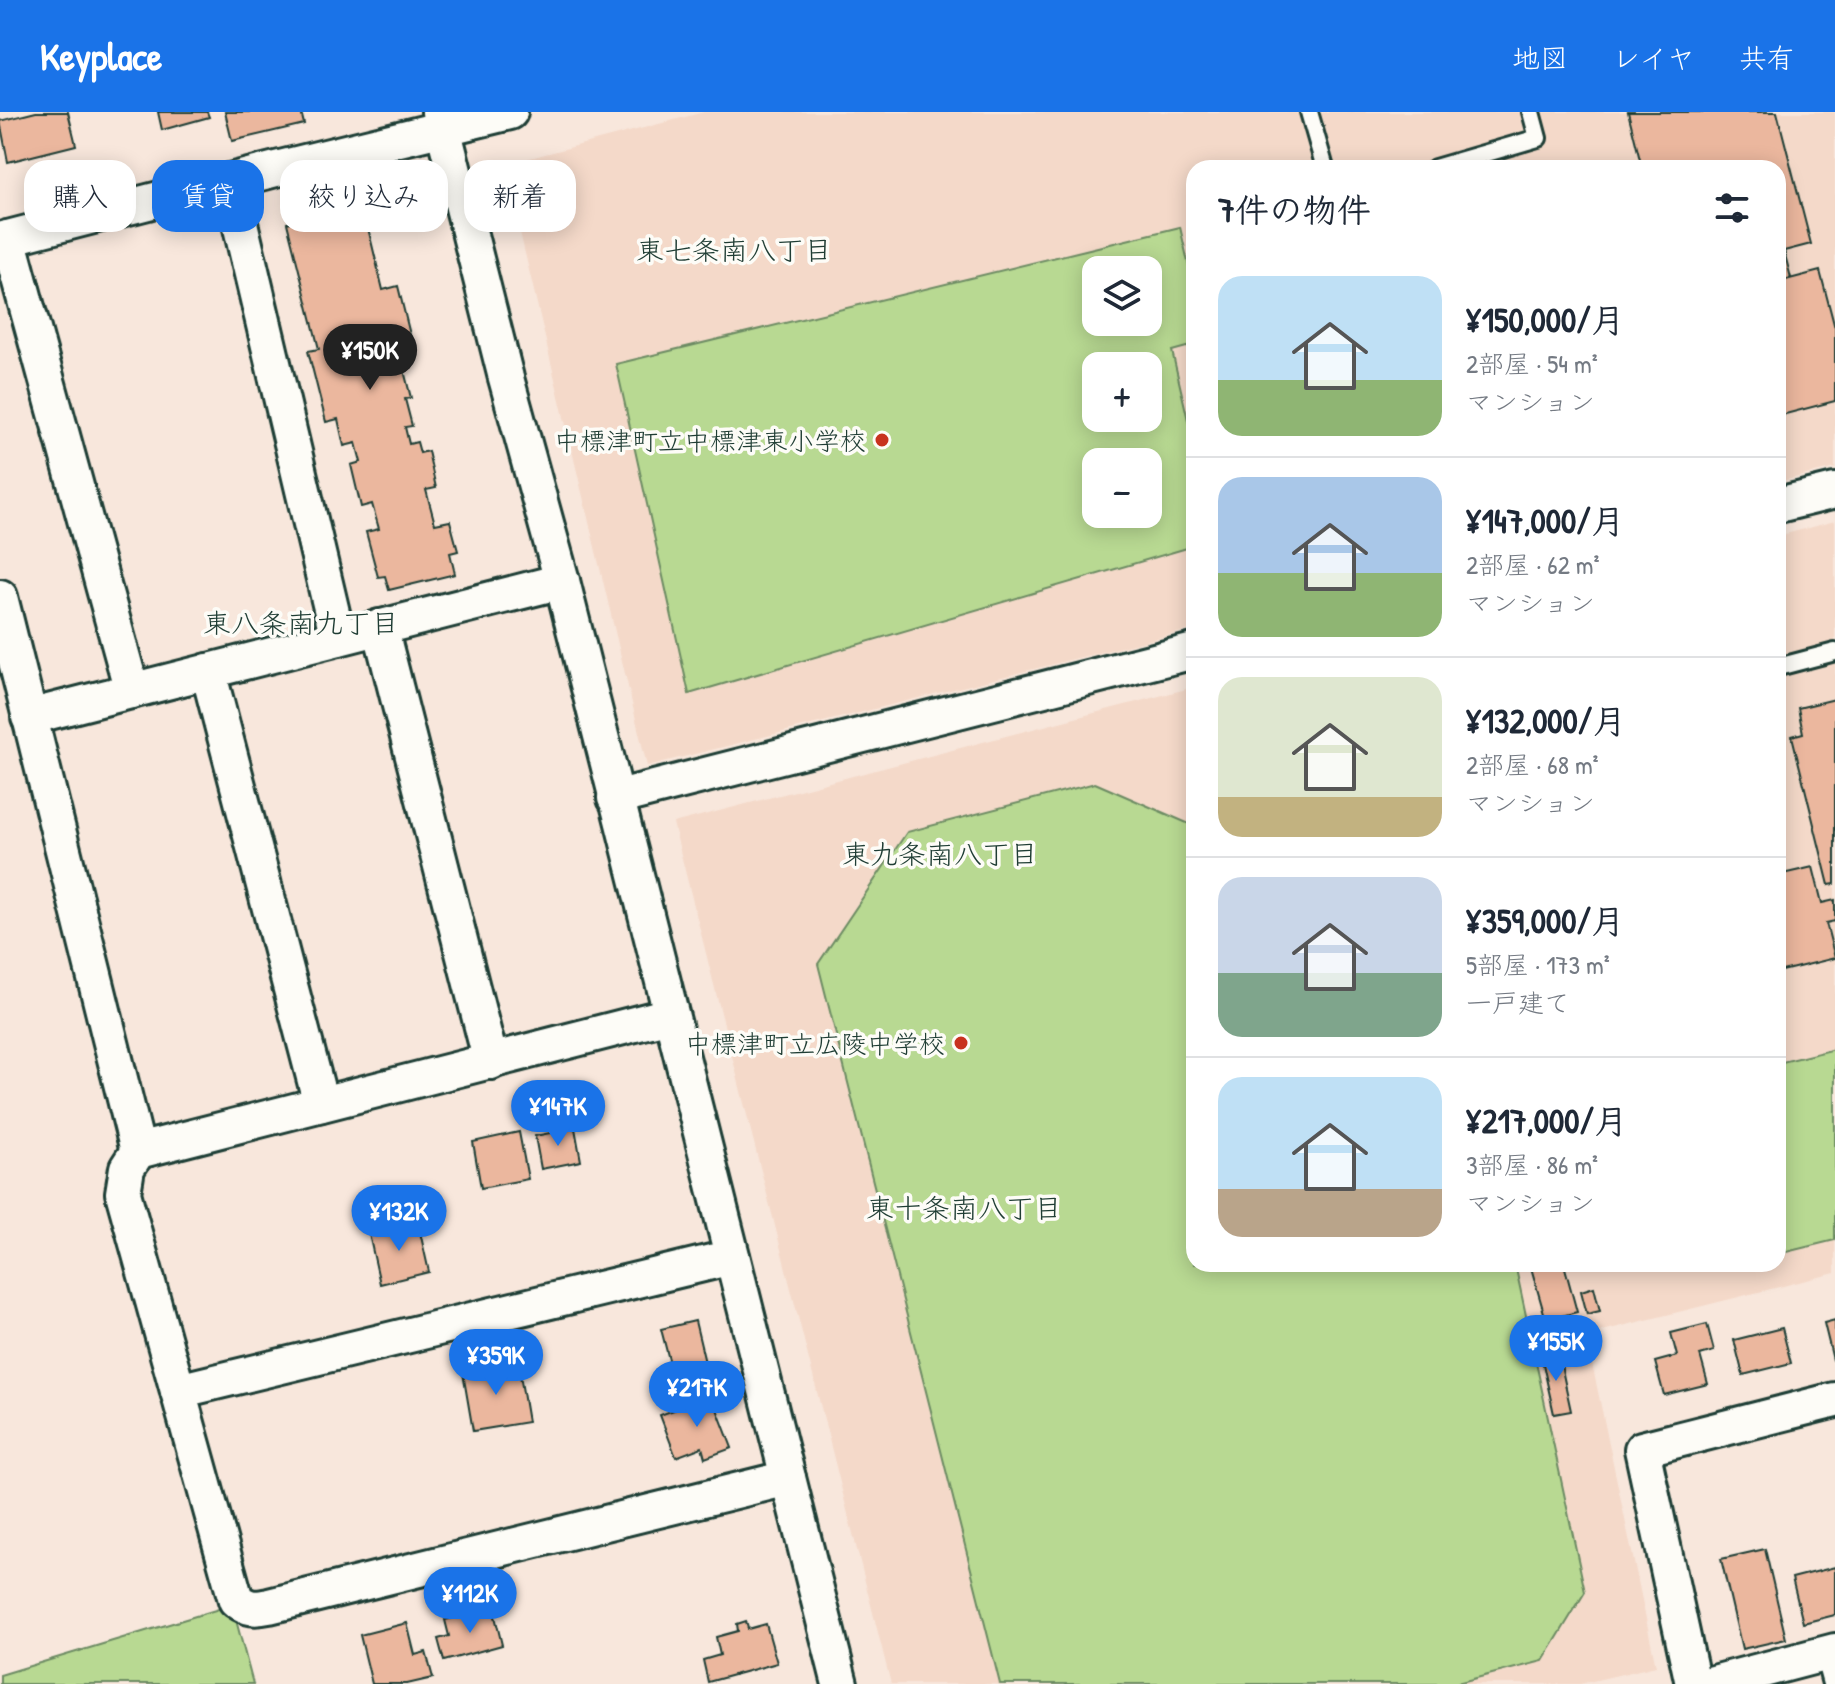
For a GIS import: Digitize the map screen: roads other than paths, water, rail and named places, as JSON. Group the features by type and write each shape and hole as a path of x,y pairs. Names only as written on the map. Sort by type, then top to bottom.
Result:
{"street":[{"path":"264,171 442,120 510,112"},
{"path":"442,120 506,378 562,581 840,1684"},
{"path":"132,691 4,239 152,201"},
{"path":"242,232 338,638"},
{"path":"1786,503 1835,491"},
{"path":"29,717 562,581"},
{"path":"0,597 138,1151"},
{"path":"380,627 491,1062"},
{"path":"615,798 1186,653"},
{"path":"208,671 321,1104"},
{"path":"670,1015 138,1151 127,1168 123,1193 236,1600 254,1609 788,1478"},
{"path":"178,1391 732,1257"},
{"path":"1693,1684 1642,1449 1835,1400"},
{"path":"1710,1684 1830,1663"}],"lane":[{"path":"1309,112 1323,160"},
{"path":"1462,160 1538,138 1531,112"},
{"path":"1786,665 1835,652"}],"place":[{"name":"中標津町立中標津東小学校","path":"882,440"},
{"name":"中標津町立広陵中学校","path":"961,1043"}],"district":[{"name":"東七条南八丁目","path":"734,250"},
{"name":"東八条南九丁目","path":"301,623"},
{"name":"東九条南八丁目","path":"940,854"},
{"name":"東十条南八丁目","path":"964,1208"}]}
